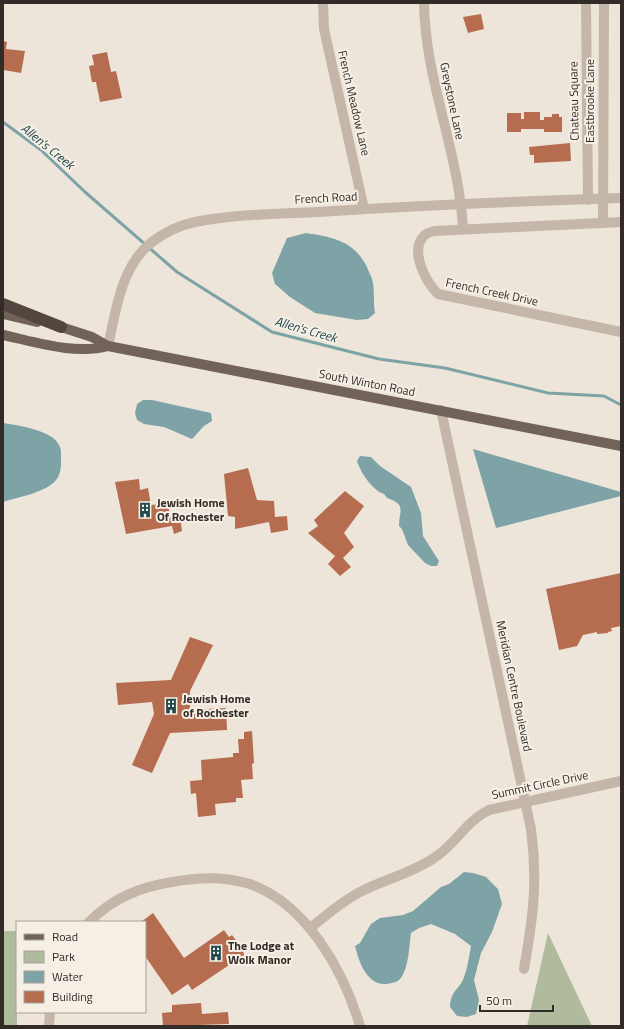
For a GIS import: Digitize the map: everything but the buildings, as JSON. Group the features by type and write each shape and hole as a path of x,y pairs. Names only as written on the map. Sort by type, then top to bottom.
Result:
{"highway":[{"path":"3,304 61,327"}],"main road":[{"name":"South Winton Road","path":"3,314 61,327 92,337 108,346 621,446"},
{"name":"South Winton Road","path":"3,335 77,348 96,348 108,346"}],"street":[{"name":"French Meadow Lane","path":"323,3 324,29 364,209"},
{"name":"Greystone Lane","path":"424,3 424,22 431,72 462,204"},
{"name":"Chateau Square","path":"586,3 588,200"},
{"name":"Eastbrooke Lane","path":"603,199 604,3"},
{"name":"French Road","path":"108,346 123,286 135,261 150,244 181,226 196,222 240,216 462,204 621,198"},
{"path":"602,223 603,199"},
{"path":"462,204 463,229"},
{"name":"French Creek Drive","path":"621,222 434,230 423,236 418,245 418,255 421,264 433,289 438,294 621,332"},
{"name":"Meridian Centre Boulevard","path":"441,410 526,802 534,850 535,900 531,933 524,969"},
{"name":"Summit Circle Drive","path":"310,928 360,892 385,879 424,865 439,855 479,814 489,810 621,781"},
{"path":"91,921 108,905 135,890 158,884 197,878 210,878 236,881 262,889 284,904 310,928 339,973 349,993 360,1026"},
{"path":"49,1026 50,1013"}],"green space":[{"path":"3,931 16,931 17,1026 3,1026"},
{"path":"548,933 592,1026 527,1026"}],"water":[{"path":"306,233 325,236 342,242 356,251 362,258 373,283 375,313 368,319 357,320 315,313 290,297 275,284 272,273 287,238"},
{"path":"143,400 152,400 211,413 212,421 204,426 192,439 164,427 144,424 137,420 135,413 137,404"},
{"path":"3,423 34,429 55,440 61,449 61,469 56,480 47,487 35,493 3,502"},
{"path":"473,449 621,492 621,496 496,528"},
{"path":"360,456 371,457 380,466 411,487 421,513 423,536 439,561 437,566 431,566 425,563 408,545 402,529 399,526 400,506 371,485 361,471 357,461"},
{"path":"464,872 486,877 498,889 502,904 492,932 481,953 474,980 479,1000 476,1014 467,1017 457,1016 450,1007 452,997 462,982 471,946 455,934 431,924 419,928 411,933 404,973 401,978 395,982 387,984 380,984 369,977 362,966 355,946 360,943 371,924 380,918 403,915 413,911 441,887 449,884"}],"waterway":[{"name":"Allen's Creek","path":"3,122 41,150 85,192 177,272 272,332 379,359 445,368 548,393 604,396 621,405"}],"place":[{"name":"Jewish Home Of Rochester","path":"145,510"},
{"name":"Jewish Home of Rochester","path":"171,706"},
{"name":"The Lodge at Wolk Manor","path":"216,953"}]}
